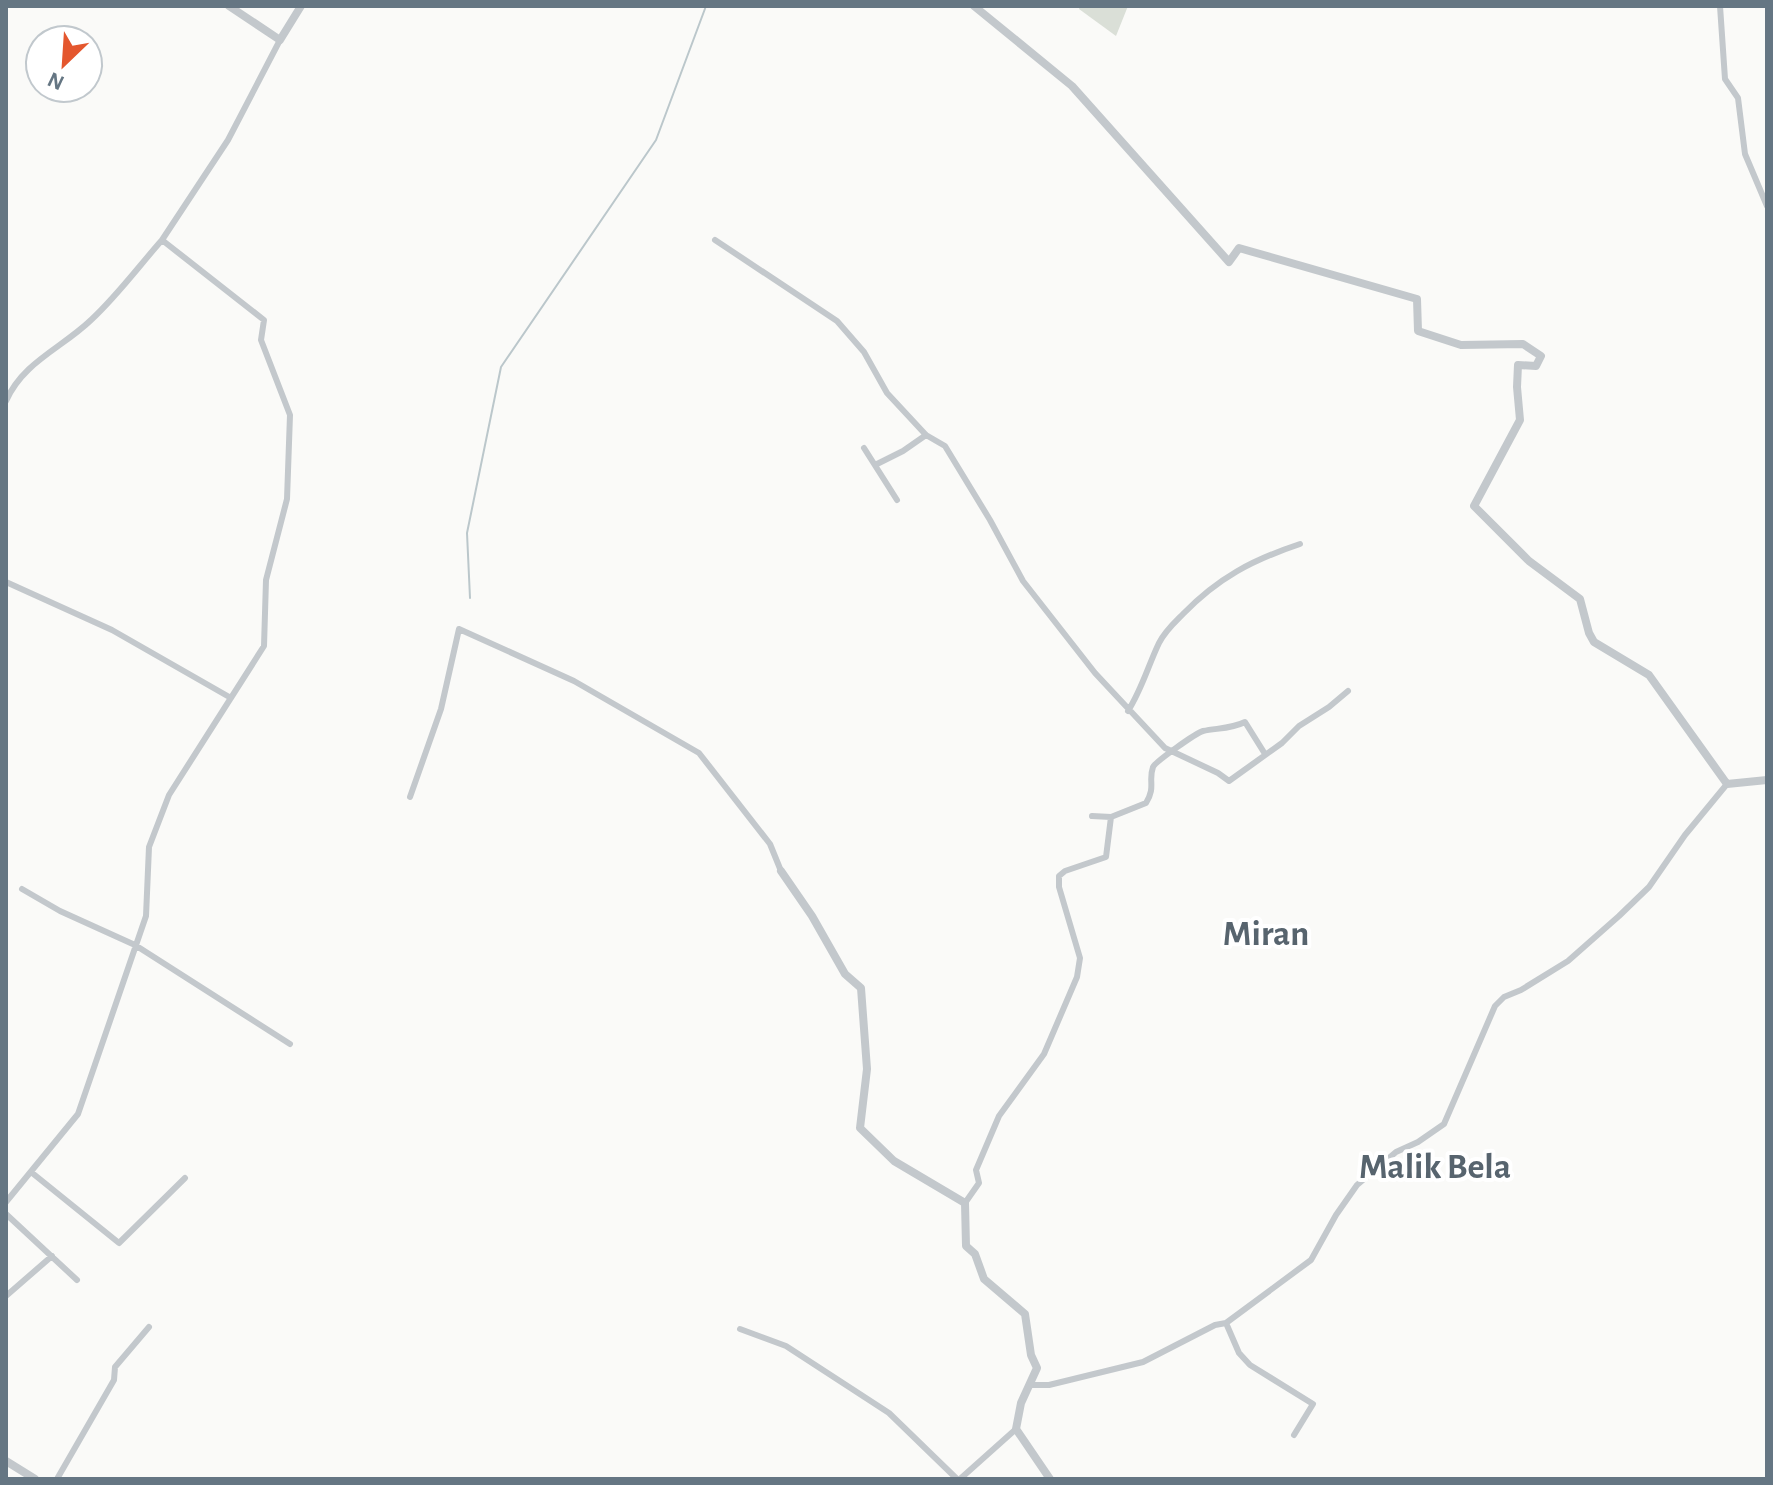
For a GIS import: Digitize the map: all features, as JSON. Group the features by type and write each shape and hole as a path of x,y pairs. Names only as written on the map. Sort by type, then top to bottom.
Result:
{"street":[{"path":"229,6 280,40"},
{"path":"6,401 13,385 24,372 91,321 162,240 228,140 301,6"},
{"path":"974,6 1072,86 1229,262 1239,248 1417,299 1418,331 1461,345 1523,344 1541,356 1536,366 1518,365 1520,420 1474,506 1529,561 1580,599 1594,642 1649,675 1727,784"},
{"path":"1720,6 1725,79 1738,98 1745,154 1767,206"},
{"path":"6,1202 78,1114 146,916 149,847 169,795 264,646 266,580 287,499 290,415 261,340 264,320 162,240"},
{"path":"715,240 837,321 864,352 887,393 926,435 945,446 1023,581 1128,711 1173,753 1229,781 1348,691"},
{"path":"875,465 926,435"},
{"path":"864,448 897,500"},
{"path":"1128,711 1141,690 1168,629 1205,591 1259,559 1300,544"},
{"path":"6,582 112,630 231,698"},
{"path":"410,797 441,709 459,629 574,681 699,753 770,844 781,871 812,916 845,974 861,988 867,1069 860,1128 894,1161 965,1203"},
{"path":"1092,816 1111,817 1146,803 1153,786 1154,766 1163,755 1173,753 1203,731 1232,728 1245,722 1265,754"},
{"path":"1029,1385 1049,1385 1143,1362 1215,1325 1226,1323 1311,1260 1357,1185 1396,1152 1418,1142 1444,1124 1495,1006 1504,997 1568,961 1649,887 1685,835 1727,784 1767,780"},
{"path":"740,1329 786,1346 889,1413 959,1479 1016,1429 1021,1403 1037,1368 1031,1355 1025,1314 984,1279 975,1254 966,1246 965,1203 979,1183 976,1170 999,1116 1044,1054 1077,977 1080,958 1059,887 1059,876 1106,857 1111,817"},
{"path":"22,889 60,911 135,945 290,1044"},
{"path":"31,1172 119,1243 185,1178"},
{"path":"6,1214 77,1280"},
{"path":"6,1296 52,1256"},
{"path":"1226,1323 1239,1353 1250,1365 1313,1404 1294,1435"},
{"path":"57,1479 114,1380 115,1367 149,1327"},
{"path":"1016,1429 1050,1479"},
{"path":"6,1461 35,1479"}],"shaded area":[{"path":"1080,6 1128,6 1116,36 1079,9"}],"waterway":[{"path":"470,598 467,533 501,367 656,140 706,6"}],"district":[{"name":"Miran","path":"1266,934"},
{"name":"Malik Bela","path":"1435,1167"}]}
